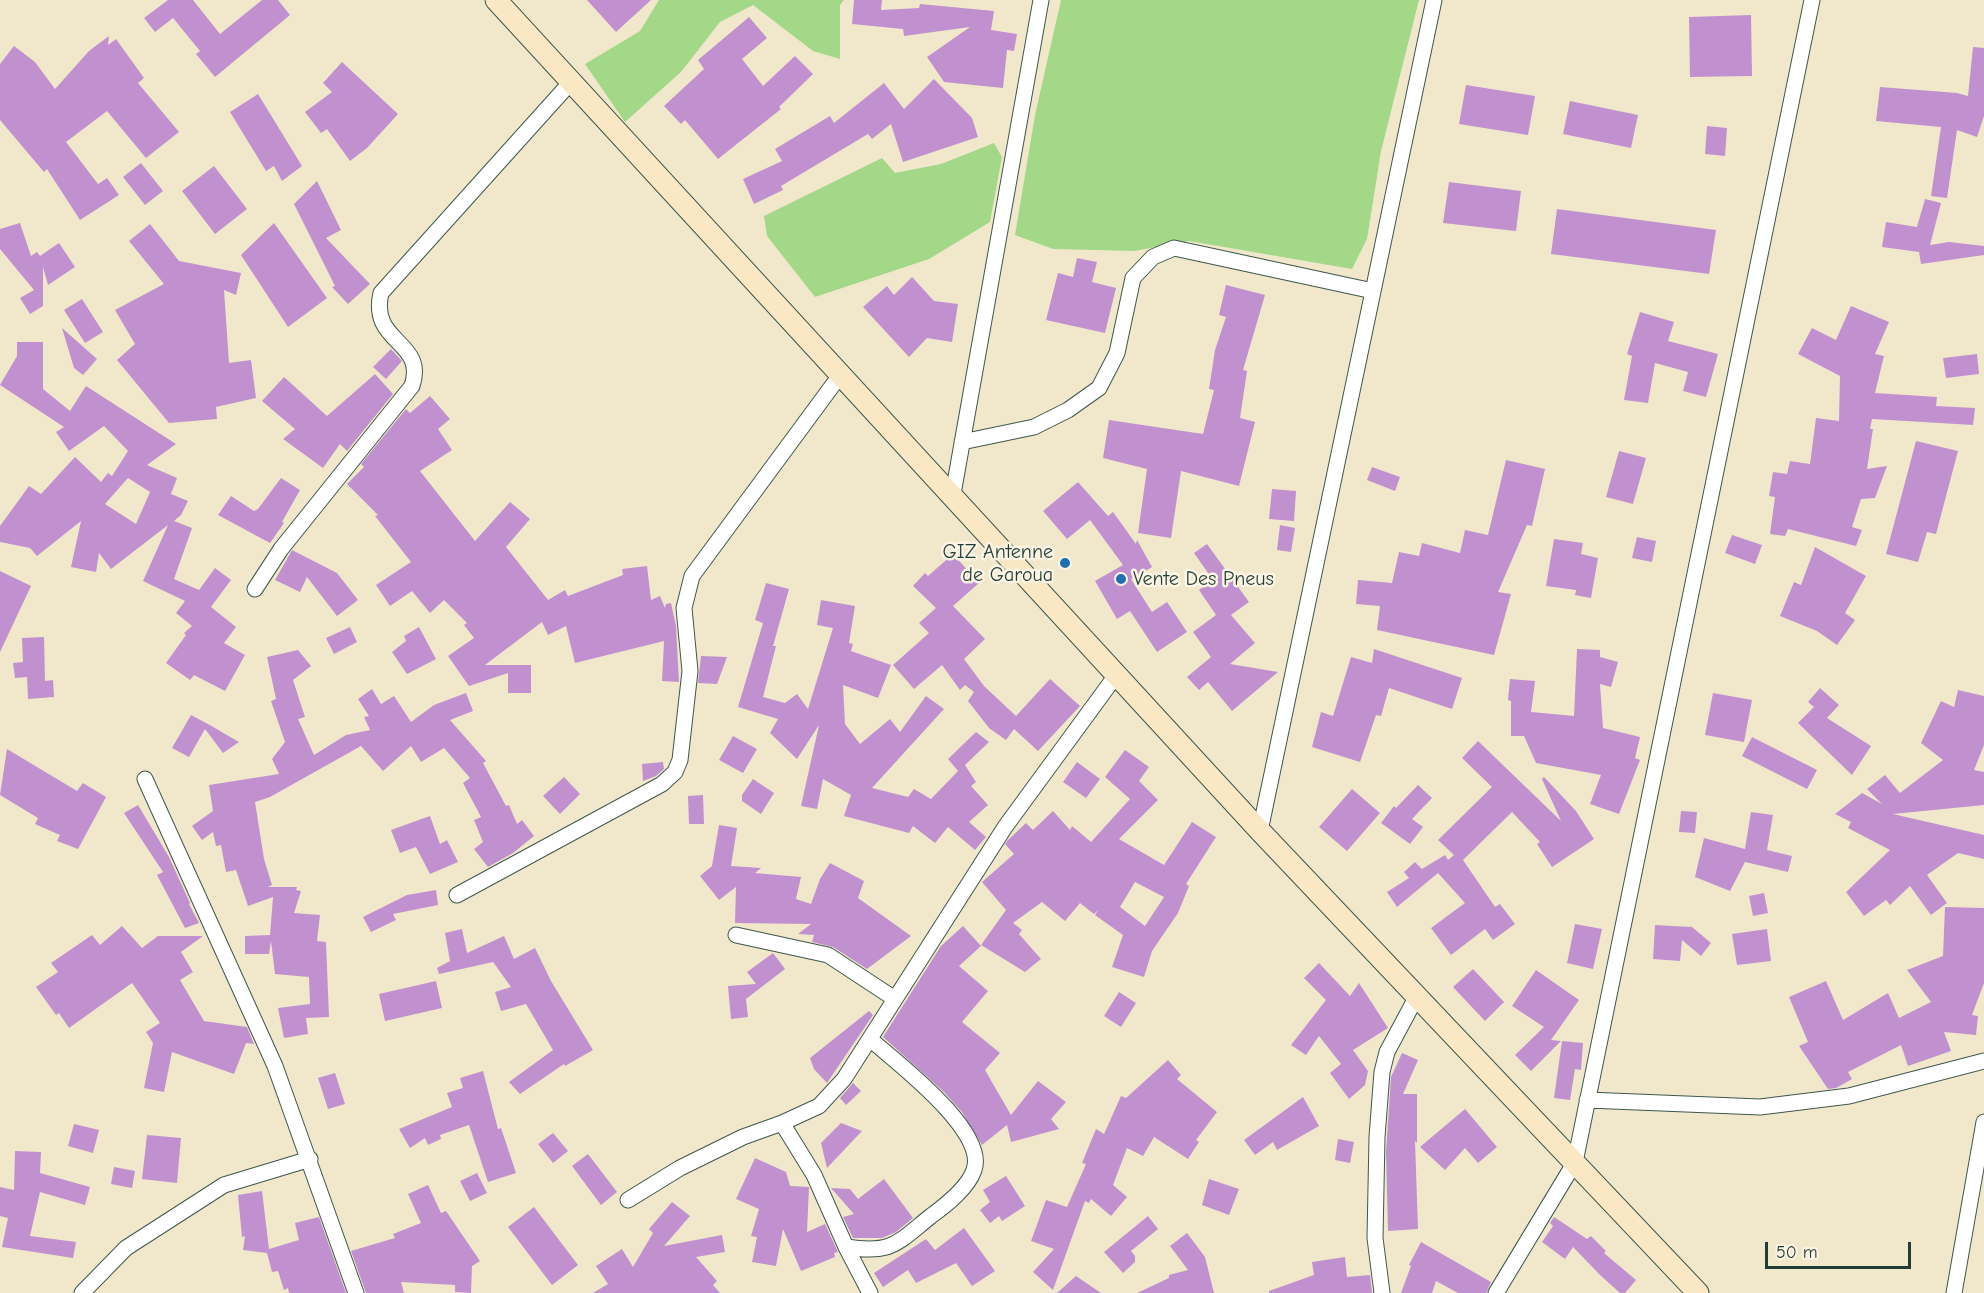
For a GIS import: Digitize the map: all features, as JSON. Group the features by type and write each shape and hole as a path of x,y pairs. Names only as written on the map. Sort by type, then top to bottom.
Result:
{"street":[{"path":"953,494 1041,0"},
{"path":"1260,831 1434,0"},
{"path":"1496,1293 1575,1162 1812,0"},
{"path":"504,3 572,82 953,494 1260,831 1418,994 1698,1293"},
{"path":"255,589 281,549 412,386 417,371 413,360 383,324 377,310 381,293 572,82"},
{"path":"962,442 1034,426 1068,410 1099,387 1117,352 1132,278 1153,256 1174,248 1373,291"},
{"path":"457,895 662,784 675,772 680,760 690,671 684,608 692,576 841,374"},
{"path":"628,1200 680,1168 743,1137 782,1124 819,1106 844,1079 1005,827 1117,674"},
{"path":"145,779 275,1066 356,1293"},
{"path":"736,935 828,955 895,999"},
{"path":"1382,1293 1375,1238 1377,1137 1382,1072 1387,1052 1418,994"},
{"path":"846,1247 871,1251 886,1248 944,1207 968,1182 975,1168 975,1149 960,1126 934,1095 870,1039"},
{"path":"1587,1100 1760,1107 1849,1096 1984,1061"},
{"path":"1954,1293 1984,1122"},
{"path":"782,1124 814,1175 846,1247 870,1293"},
{"path":"82,1293 126,1248 224,1185 310,1159"}],"green space":[{"path":"659,0 844,0 840,5 840,59 813,51 753,5 720,22 681,72 625,122 585,64 640,31"},
{"path":"1061,0 1419,0 1381,151 1367,239 1352,269 1189,241 1134,251 1053,249 1015,235 1035,115"},
{"path":"994,143 1002,157 990,222 929,259 815,297 767,236 764,216 882,158 895,173 941,164"}],"building":[{"path":"168,0 193,0 220,34 262,0 278,0 290,15 215,77 196,54 200,51 173,18 155,32 144,18"},
{"path":"587,0 651,0 616,32"},
{"path":"854,0 882,0 881,10 919,8 920,4 994,11 991,30 1017,34 1014,51 1007,50 1003,88 944,82 927,57 970,27 904,36 903,29 852,24"},
{"path":"1751,15 1752,76 1690,77 1689,17"},
{"path":"749,17 767,38 742,59 763,86 795,56 813,74 779,107 781,109 718,159 685,120 681,124 664,106 704,69 698,60"},
{"path":"109,36 108,45 116,39 144,78 138,83 179,132 146,158 107,111 66,142 98,184 107,178 119,195 80,220 47,169 44,172 0,120 0,64 14,46 35,62 55,89 89,51"},
{"path":"1973,47 1984,48 1984,116 1977,137 1957,130 1947,198 1931,196 1941,127 1876,121 1880,87 1957,93 1968,96"},
{"path":"342,62 398,114 367,148 350,161 327,129 321,133 305,112 332,92 323,83"},
{"path":"934,79 972,118 978,137 903,162 891,124 872,139 868,134 781,186 783,190 754,204 743,179 782,161 775,149 830,116 834,123 884,83 904,109"},
{"path":"1466,85 1535,96 1528,135 1459,124"},
{"path":"258,94 302,166 282,181 274,166 266,171 230,112"},
{"path":"1570,101 1638,115 1631,148 1563,134"},
{"path":"1707,126 1727,128 1725,156 1705,154"},
{"path":"141,163 163,191 145,205 123,177"},
{"path":"214,166 247,209 215,234 182,191"},
{"path":"317,181 341,230 326,238 370,284 348,304 332,287 335,286 294,204"},
{"path":"1449,182 1521,191 1516,231 1443,223"},
{"path":"1925,199 1941,203 1930,245 1949,242 1984,246 1984,255 1921,264 1919,252 1882,247 1886,222 1917,227"},
{"path":"1557,209 1716,230 1709,274 1551,254"},
{"path":"20,223 31,256 37,252 40,256 59,243 75,267 48,285 43,267 43,306 30,314 20,298 34,290 0,249 0,229"},
{"path":"274,223 327,298 288,327 241,255"},
{"path":"150,224 179,261 241,273 236,295 224,290 229,363 251,360 256,398 216,407 217,419 169,423 117,360 135,344 115,310 164,284 129,241"},
{"path":"1077,258 1097,262 1092,282 1116,288 1105,333 1046,320 1058,273 1073,277"},
{"path":"912,277 934,301 958,304 952,342 927,338 909,357 863,307 887,286 894,295"},
{"path":"1226,285 1265,295 1243,370 1247,371 1240,418 1255,422 1239,486 1181,471 1171,538 1138,533 1147,469 1103,458 1109,420 1203,434 1214,390 1209,389 1215,350 1226,317 1219,315"},
{"path":"82,299 103,332 85,343 64,310"},
{"path":"1851,306 1889,322 1875,354 1884,356 1875,393 1937,397 1936,406 1975,408 1973,425 1872,419 1870,429 1873,429 1867,469 1887,466 1875,498 1861,499 1852,527 1862,530 1856,546 1788,529 1785,536 1770,534 1775,497 1769,496 1773,472 1787,474 1790,461 1810,464 1816,418 1839,421 1840,376 1798,354 1812,328 1836,340"},
{"path":"1640,312 1674,322 1668,341 1718,354 1706,397 1683,391 1688,372 1655,363 1648,403 1624,400 1632,356 1627,354"},
{"path":"62,328 97,359 83,375 74,368"},
{"path":"17,342 43,342 43,389 70,411 86,386 176,444 147,465 177,478 171,494 188,501 181,515 174,521 192,528 174,579 199,590 215,568 231,580 211,607 236,627 224,643 245,655 225,691 194,675 190,680 166,663 186,635 184,633 192,626 176,613 185,601 143,581 168,525 111,569 99,553 96,572 71,567 81,521 37,556 30,548 0,542 0,526 29,486 41,494 75,457 101,482 108,473 112,476 128,451 104,426 69,451 56,432 64,427 0,385 17,356","holes":["128,478 150,492 136,524 105,504"]},
{"path":"391,349 402,361 386,379 373,367"},
{"path":"1977,354 1979,374 1946,378 1943,358"},
{"path":"375,374 393,394 347,451 340,444 323,468 283,439 295,429 262,401 284,377 327,416"},
{"path":"430,396 450,419 438,429 452,450 420,471 475,541 510,502 530,519 506,547 548,600 565,590 568,596 623,575 622,569 647,566 651,600 660,596 665,608 666,604 671,603 676,626 679,682 662,681 664,641 575,663 566,626 548,635 542,622 485,665 531,665 531,693 508,693 508,673 469,686 448,656 474,638 464,625 467,623 444,600 430,613 412,591 390,606 376,585 411,562 375,516 378,515 347,484 364,467 361,464 406,409 410,413"},
{"path":"1916,441 1958,451 1936,534 1927,532 1918,562 1886,554"},
{"path":"1619,451 1646,458 1633,504 1606,497"},
{"path":"1506,460 1545,469 1532,526 1527,525 1498,592 1511,594 1494,655 1377,630 1380,606 1356,604 1358,580 1392,583 1399,552 1419,556 1422,543 1460,553 1465,530 1488,535"},
{"path":"1372,467 1400,477 1395,491 1367,480"},
{"path":"281,478 300,490 282,522 284,523 270,543 218,515 231,496 254,511 258,509"},
{"path":"1078,482 1108,516 1113,512 1136,544 1137,540 1152,567 1131,579 1152,612 1167,602 1187,632 1157,652 1130,611 1117,619 1095,581 1123,565 1090,520 1067,539 1043,511"},
{"path":"1272,489 1296,491 1294,521 1269,519"},
{"path":"1280,525 1295,528 1291,552 1277,550"},
{"path":"1732,535 1762,545 1755,564 1725,553"},
{"path":"1637,537 1656,541 1652,562 1632,558"},
{"path":"1554,539 1583,543 1581,554 1598,558 1591,598 1575,595 1576,590 1546,586"},
{"path":"1207,544 1249,602 1231,615 1255,643 1230,664 1278,672 1232,711 1208,682 1199,690 1187,677 1211,657 1193,632 1216,615 1199,590 1213,580 1194,553"},
{"path":"1815,547 1866,576 1845,613 1855,620 1837,645 1817,631 1780,616 1794,582 1801,585"},
{"path":"292,550 337,573 358,600 337,616 307,577 300,592 275,580"},
{"path":"953,554 979,583 953,606 985,639 964,659 984,686 1016,716 1050,679 1080,706 1038,751 1014,729 1006,740 989,728 968,701 974,692 965,685 960,690 942,665 914,689 893,665 929,633 919,623 936,608 913,586 925,573 928,576"},
{"path":"0,571 31,586 0,652"},
{"path":"766,583 789,589 773,646 776,646 763,697 785,703 797,694 808,709 833,628 817,625 821,600 855,606 849,643 853,644 851,651 891,665 878,698 843,685 845,724 860,744 890,719 900,732 926,696 944,709 872,788 908,797 914,789 931,799 960,769 958,771 948,759 976,732 989,742 965,765 976,782 971,786 988,805 969,822 986,837 975,850 948,827 935,843 913,826 909,833 844,816 851,795 823,779 817,809 801,806 819,725 797,759 770,733 778,719 738,707 763,623 755,620"},
{"path":"350,627 357,642 334,654 326,638"},
{"path":"419,627 436,659 407,674 392,652 406,641 404,636"},
{"path":"44,637 45,681 53,680 54,697 28,699 27,677 15,678 13,663 23,662 22,638"},
{"path":"1374,649 1462,678 1452,709 1389,688 1381,716 1376,715 1360,762 1312,747 1321,712 1333,716 1351,657 1372,663"},
{"path":"1577,649 1600,650 1600,657 1618,662 1611,687 1600,684 1603,728 1640,737 1635,758 1640,760 1619,814 1590,804 1601,775 1536,763 1524,736 1511,736 1511,701 1508,700 1510,679 1535,681 1531,712 1574,716"},
{"path":"298,650 311,666 293,680 305,717 298,719 314,755 346,735 370,730 364,717 369,716 358,699 372,689 381,704 394,696 411,722 434,705 466,693 473,711 450,720 486,761 483,763 506,806 509,805 517,824 522,820 534,836 513,853 488,867 474,849 483,842 474,820 481,817 463,783 470,778 444,748 421,762 411,746 383,771 361,746 270,797 255,802 264,859 272,885 268,887 297,887 296,890 301,891 294,913 320,915 317,941 326,942 329,1017 306,1018 308,1034 284,1038 278,1008 310,1004 309,977 275,974 271,941 269,954 245,954 245,936 270,935 273,897 248,906 236,870 226,872 221,845 216,846 213,832 202,840 192,826 213,811 209,785 279,774 272,759 285,742 271,701 276,699 267,657"},
{"path":"701,656 727,657 717,684 698,683"},
{"path":"1820,688 1839,705 1827,718 1871,746 1852,775 1798,723 1814,707 1808,702"},
{"path":"1958,690 1984,696 1984,745 1974,770 1984,772 1984,805 1893,814 1984,835 1984,859 1958,853 1927,875 1947,903 1931,915 1910,886 1890,905 1886,900 1864,916 1846,892 1890,850 1848,828 1851,822 1835,814 1862,793 1882,804 1867,789 1885,775 1900,793 1943,760 1921,743 1941,701 1954,707"},
{"path":"1713,693 1752,700 1744,742 1705,735"},
{"path":"191,715 239,742 223,753 205,729 189,757 172,748"},
{"path":"733,736 757,749 743,773 719,760"},
{"path":"1752,737 1817,770 1807,789 1742,756"},
{"path":"1478,741 1561,821 1542,779 1544,777 1576,811 1594,839 1552,867 1537,844 1540,842 1512,812 1463,860 1495,907 1500,904 1515,924 1493,940 1485,929 1451,955 1431,928 1465,903 1438,873 1397,907 1387,892 1409,878 1404,872 1415,862 1422,869 1445,855 1448,860 1454,855 1438,840 1492,787 1462,758"},
{"path":"7,749 77,791 83,783 106,797 78,849 57,841 60,835 35,824 38,818 0,795"},
{"path":"1125,750 1149,767 1139,781 1158,800 1119,839 1164,865 1192,822 1216,837 1186,884 1189,886 1178,913 1152,951 1144,977 1112,967 1123,935 1095,915 1098,910 1094,914 1080,903 1065,921 1042,902 1013,923 1022,930 1019,934 1041,959 1025,972 981,945 1006,910 982,882 1014,854 1005,844 1008,840 1026,823 1033,830 1053,811 1070,830 1072,826 1091,842 1130,799 1105,777","holes":["1135,882 1164,897 1145,926 1120,907"]},
{"path":"663,762 664,769 656,776 643,781 642,764"},
{"path":"1077,762 1100,779 1086,798 1063,782"},
{"path":"564,777 580,794 560,814 543,796"},
{"path":"753,779 774,793 761,814 742,801 742,795"},
{"path":"1418,785 1432,798 1412,819 1423,827 1410,844 1381,823 1394,806 1396,808"},
{"path":"1352,789 1380,813 1347,851 1319,827"},
{"path":"703,795 704,824 689,824 688,796"},
{"path":"138,805 169,857 199,923 185,928 157,875 163,872 124,813"},
{"path":"1681,811 1697,812 1695,833 1679,832"},
{"path":"1751,812 1773,815 1767,850 1792,856 1788,872 1745,862 1730,891 1695,877 1704,838 1745,849"},
{"path":"430,816 440,844 447,840 458,862 430,874 416,847 400,853 391,830"},
{"path":"719,825 737,828 731,866 761,868 755,873 801,877 796,899 811,904 820,879 830,863 864,881 858,898 911,936 867,969 833,947 812,942 814,935 798,934 811,924 735,923 736,887 719,900 700,876 712,866"},
{"path":"436,890 438,905 393,914 396,920 371,932 363,917 407,895"},
{"path":"1764,893 1768,913 1753,916 1749,896"},
{"path":"1945,907 1984,908 1984,983 1972,1015 1978,1016 1976,1035 1944,1032 1951,1051 1908,1066 1901,1045 1848,1072 1852,1079 1836,1088 1828,1089 1799,1046 1808,1042 1789,997 1826,981 1843,1020 1888,993 1899,1018 1931,1002 1907,970 1943,956"},
{"path":"1575,924 1602,929 1593,969 1567,963"},
{"path":"1655,925 1692,927 1711,943 1701,956 1682,940 1680,961 1653,959"},
{"path":"122,926 142,948 158,936 203,936 181,952 193,972 180,980 204,1021 247,1027 254,1044 246,1043 234,1074 172,1052 164,1092 144,1088 153,1043 146,1032 160,1023 132,983 69,1028 59,1013 56,1015 36,987 58,972 51,963 92,935 100,945"},
{"path":"963,926 981,946 959,966 988,991 962,1022 1000,1053 985,1070 1011,1115 1038,1081 1066,1102 1051,1119 1059,1129 1011,1142 1007,1125 982,1145 962,1112 944,1092 883,1037 941,946"},
{"path":"462,929 467,953 504,936 514,959 535,948 551,981 593,1050 565,1066 564,1064 520,1094 509,1082 553,1050 526,1004 501,1011 495,992 511,987 493,962 439,974 437,968 450,961 445,933"},
{"path":"1767,929 1771,961 1737,965 1732,934"},
{"path":"773,953 785,969 746,999 748,1017 731,1019 728,986 756,984 747,972"},
{"path":"1319,963 1350,996 1359,983 1388,1028 1353,1050 1368,1071 1365,1085 1349,1099 1330,1073 1341,1064 1319,1036 1306,1055 1291,1045 1326,1000 1304,978"},
{"path":"1473,969 1504,1002 1485,1021 1453,987"},
{"path":"1536,970 1579,1000 1551,1040 1561,1041 1531,1071 1515,1055 1544,1027 1512,1006"},
{"path":"436,981 442,1008 385,1021 379,994"},
{"path":"1119,992 1136,1003 1121,1027 1104,1016"},
{"path":"869,1011 873,1015 827,1083 814,1069 810,1058"},
{"path":"1562,1041 1583,1043 1581,1070 1575,1069 1570,1100 1554,1098"},
{"path":"1402,1053 1418,1060 1403,1094 1417,1094 1417,1143 1415,1141 1418,1229 1388,1231 1386,1152 1391,1077"},
{"path":"1168,1060 1181,1075 1177,1079 1217,1112 1196,1140 1199,1142 1188,1159 1154,1137 1143,1156 1127,1148 1113,1185 1127,1197 1111,1216 1091,1199 1089,1203 1085,1201 1053,1290 1033,1272 1054,1249 1031,1241 1046,1200 1067,1207 1086,1164 1082,1163 1096,1129 1104,1134 1121,1096 1126,1098"},
{"path":"483,1071 498,1129 501,1128 516,1173 488,1182 469,1125 440,1135 441,1139 428,1145 425,1138 410,1148 399,1129 452,1107 447,1093 463,1088 460,1078"},
{"path":"335,1073 345,1104 328,1109 318,1078"},
{"path":"853,1083 861,1091 846,1105 840,1098"},
{"path":"1303,1097 1319,1126 1277,1150 1273,1142 1255,1155 1244,1140"},
{"path":"1465,1109 1497,1147 1478,1163 1465,1148 1445,1170 1420,1147"},
{"path":"841,1123 862,1131 827,1168 821,1143"},
{"path":"74,1124 99,1130 93,1153 68,1146"},
{"path":"553,1133 568,1151 553,1163 538,1144"},
{"path":"147,1135 181,1138 177,1183 142,1179"},
{"path":"1338,1139 1354,1142 1350,1163 1335,1160"},
{"path":"15,1151 41,1152 40,1173 90,1187 85,1205 40,1192 30,1236 76,1242 73,1258 2,1247 8,1218 0,1216 0,1187 14,1190"},
{"path":"588,1154 617,1192 601,1205 572,1166"},
{"path":"755,1158 786,1172 790,1186 809,1187 807,1232 825,1224 838,1252 834,1253 835,1257 801,1271 783,1229 776,1266 752,1262 757,1237 751,1236 759,1209 736,1199"},
{"path":"114,1167 135,1171 132,1188 111,1184"},
{"path":"477,1173 487,1193 470,1201 460,1181"},
{"path":"1006,1176 1025,1206 1002,1221 999,1216 990,1223 980,1210 990,1202 983,1190"},
{"path":"884,1179 913,1218 896,1232 882,1238 853,1238 843,1217 854,1214 831,1188 850,1189 858,1199"},
{"path":"1209,1179 1239,1189 1229,1215 1202,1205"},
{"path":"428,1185 441,1213 446,1211 480,1261 472,1266 471,1293 455,1292 455,1285 401,1282 404,1293 366,1293 351,1251 395,1238 393,1234 421,1223 408,1194"},
{"path":"262,1191 269,1249 299,1240 295,1223 319,1217 346,1293 289,1293 288,1288 284,1290 278,1271 272,1272 267,1253 243,1250 245,1236 242,1237 238,1195"},
{"path":"672,1202 690,1216 664,1246 722,1235 725,1252 696,1257 717,1281 713,1285 720,1293 593,1293 608,1284 596,1266 622,1249 633,1267 653,1233 649,1229"},
{"path":"534,1207 578,1265 552,1285 508,1227"},
{"path":"1148,1216 1158,1229 1131,1251 1135,1256 1135,1262 1123,1273 1104,1252"},
{"path":"1554,1217 1587,1239 1591,1236 1606,1251 1604,1253 1636,1280 1625,1293 1620,1293 1573,1247 1565,1259 1542,1242 1553,1226 1550,1223"},
{"path":"964,1228 995,1271 972,1286 956,1263 916,1283 908,1270 883,1287 874,1273 926,1239 935,1250"},
{"path":"1187,1233 1205,1257 1214,1293 1137,1293 1169,1278 1169,1275 1188,1270 1170,1246"},
{"path":"1421,1242 1491,1282 1486,1293 1458,1293 1436,1281 1432,1293 1401,1293 1411,1266 1409,1265"},
{"path":"1345,1257 1347,1277 1370,1275 1372,1293 1269,1293 1269,1291 1314,1275 1312,1262"},
{"path":"1076,1276 1101,1293 1057,1293"}],"place":[{"name":"GIZ Antenne de Garoua","path":"1065,563"},
{"name":"Vente Des Pneus","path":"1121,579"}]}
